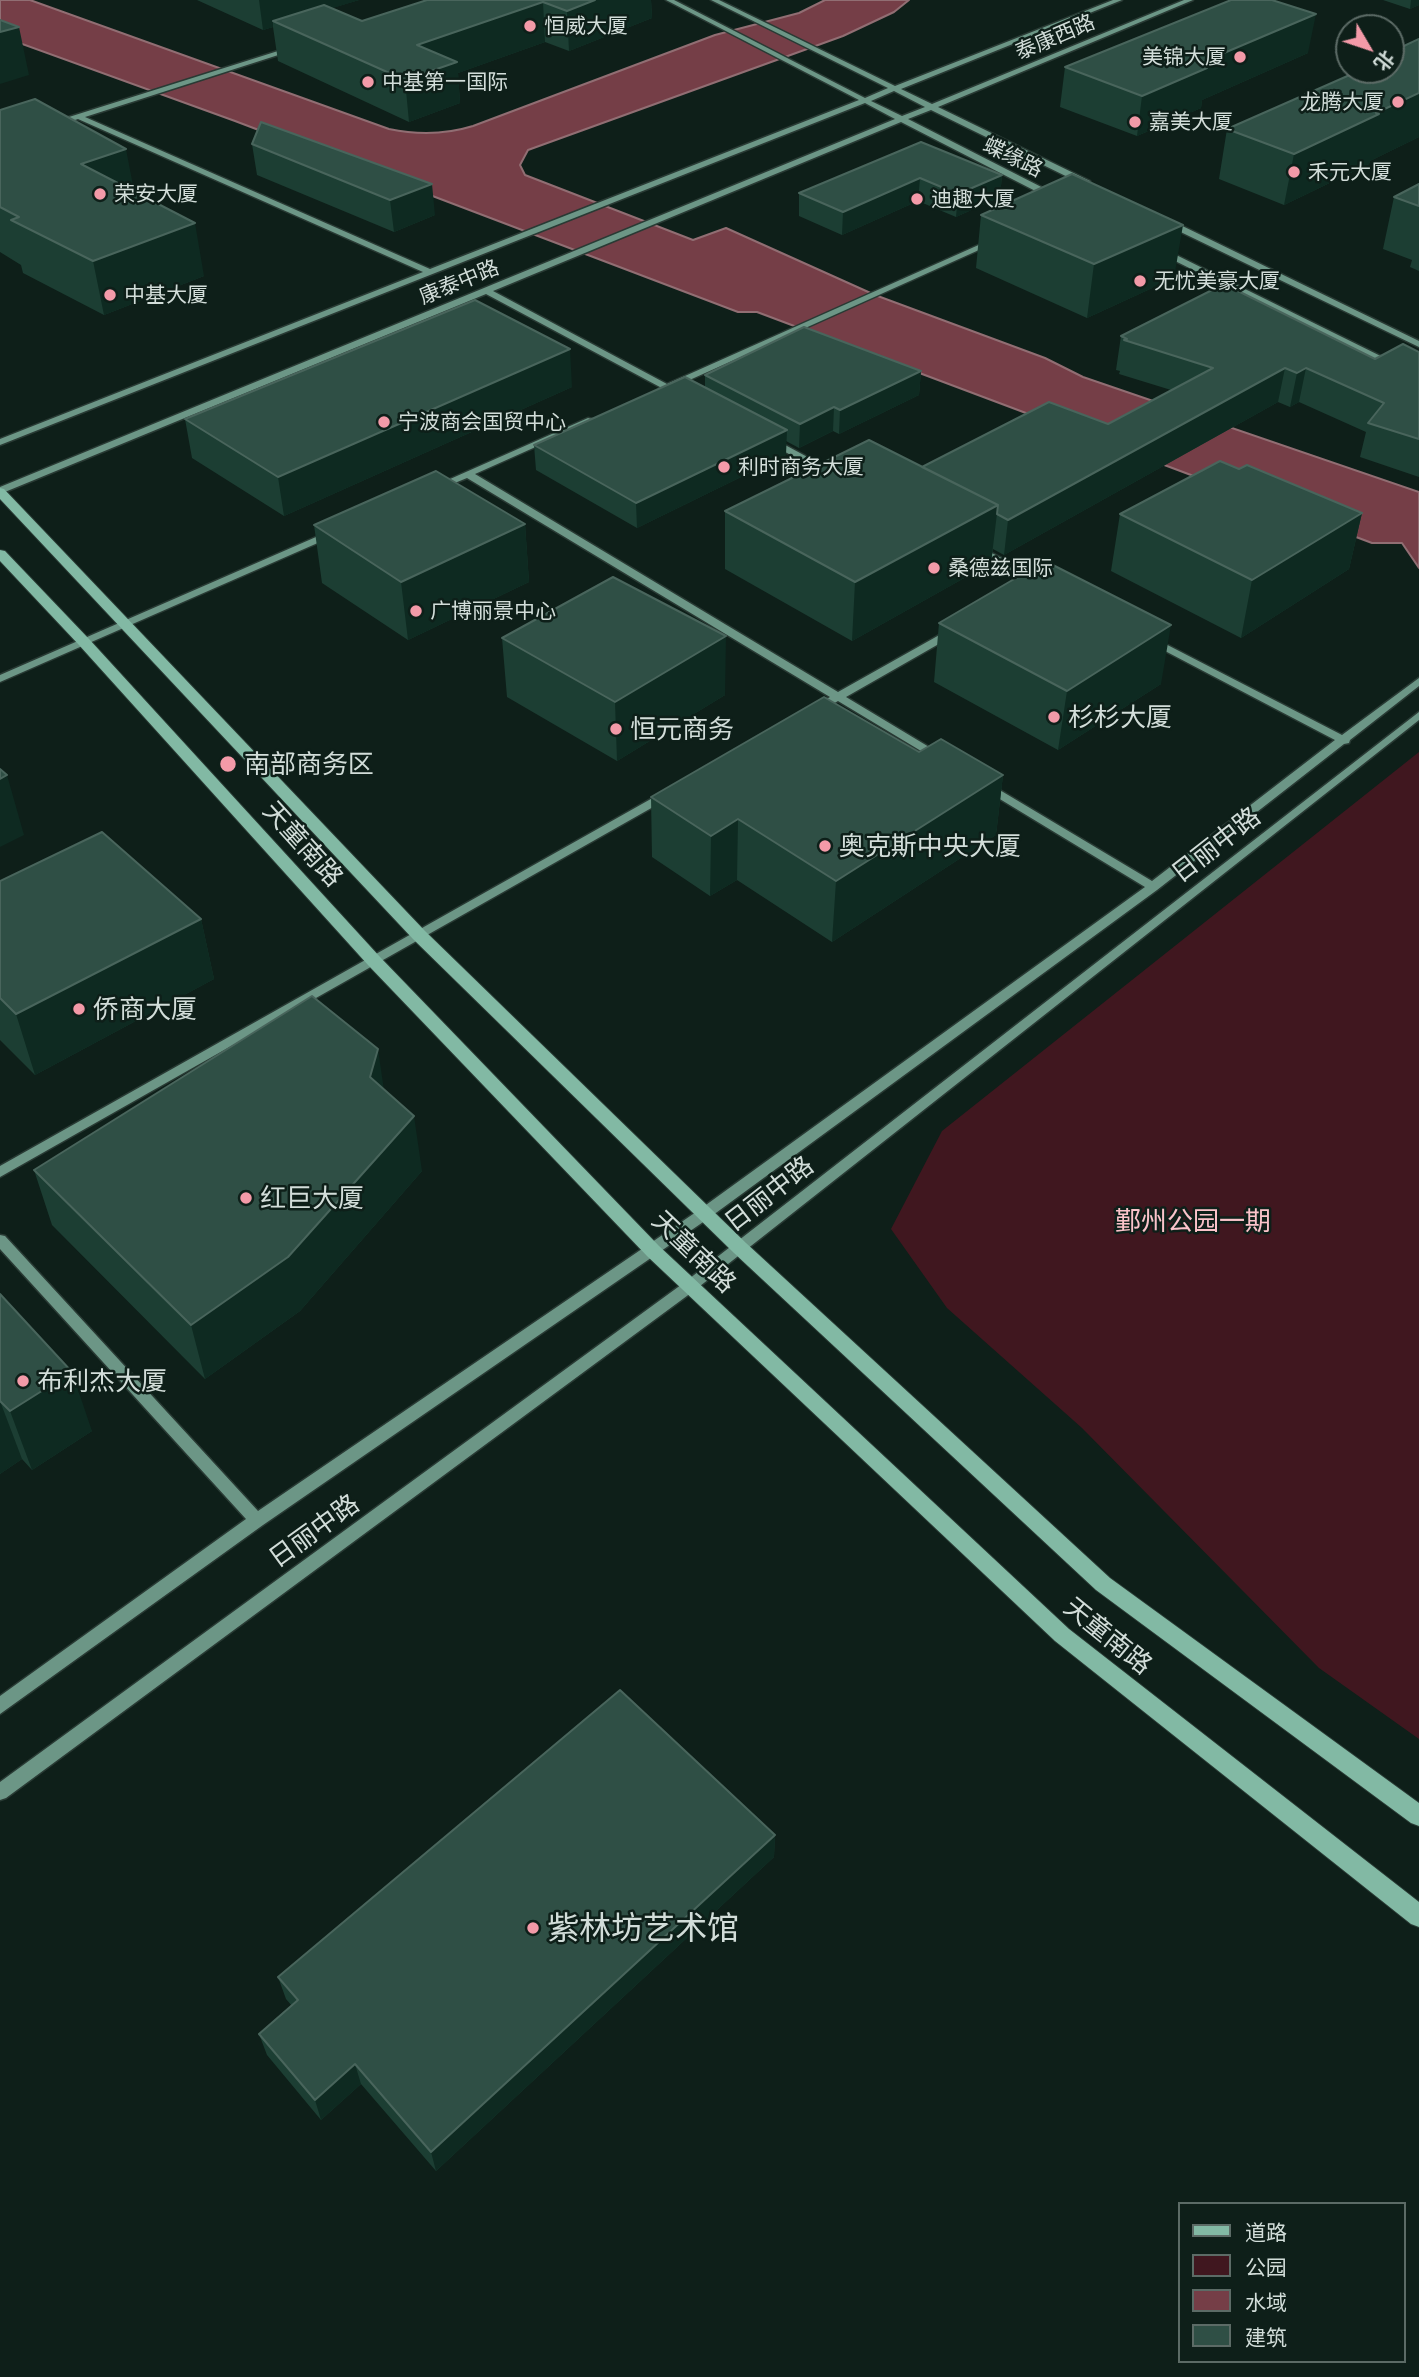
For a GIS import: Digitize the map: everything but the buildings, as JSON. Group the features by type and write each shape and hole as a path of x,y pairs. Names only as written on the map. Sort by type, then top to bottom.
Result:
{"main road":[{"name":"天童南路","path":"0,491 419,935 740,1248 1103,1584 1419,1816"},
{"name":"天童南路","path":"0,554 84,642 374,961 653,1251 1062,1635 1419,1916"}],"street":[{"name":"蝶缘路","path":"669,0 862,102 1060,201"},
{"name":"蝶缘路","path":"715,0 1102,190"},
{"name":"泰康西路","path":"895,89 1119,0"},
{"name":"泰康西路","path":"932,107 1190,0"},
{"path":"39,130 307,43"},
{"name":"康泰中路","path":"0,442 895,89"},
{"name":"康泰中路","path":"0,491 932,107"},
{"path":"79,117 430,272"},
{"path":"1151,214 1419,344"},
{"path":"654,392 1010,235"},
{"path":"1147,244 1419,379"},
{"path":"486,290 691,399"},
{"path":"429,490 604,414"},
{"path":"763,437 847,481"},
{"path":"468,474 955,767"},
{"path":"0,679 341,529"},
{"path":"968,544 1052,588"},
{"path":"1028,588 1040,581"},
{"path":"802,717 969,622"},
{"path":"1138,632 1345,741"},
{"name":"日丽中路","path":"0,1706 257,1520 653,1251 1153,887 1345,741 1419,681"},
{"name":"日丽中路","path":"0,1792 690,1286 1419,715"},
{"path":"978,781 1153,887"},
{"path":"0,1172 671,792"},
{"path":"0,1240 257,1520"}],"green space":[{"name":"鄞州公园一期","path":"1419,752 1419,1739 1319,1668 1082,1428 947,1308 891,1229 942,1131"}],"water":[{"path":"0,0 30,0 389,129 431,133 473,126 715,35 799,13 825,0 909,0 894,12 843,36 528,150 520,165 525,175 693,240 726,228 875,295 1045,358 1083,377 1419,492 1419,568 1402,543 1372,543 757,312 738,312 235,121 0,36"}],"place":[{"name":"恒威大厦","path":"530,26"},
{"name":"美锦大厦","path":"1240,57"},
{"name":"中基第一国际","path":"368,82"},
{"name":"龙腾大厦","path":"1398,102"},
{"name":"嘉美大厦","path":"1135,122"},
{"name":"禾元大厦","path":"1294,172"},
{"name":"荣安大厦","path":"100,194"},
{"name":"迪趣大厦","path":"917,199"},
{"name":"无忧美豪大厦","path":"1140,281"},
{"name":"中基大厦","path":"110,295"},
{"name":"宁波商会国贸中心","path":"384,422"},
{"name":"利时商务大厦","path":"724,467"},
{"name":"桑德兹国际","path":"934,568"},
{"name":"广博丽景中心","path":"416,611"},
{"name":"杉杉大厦","path":"1054,717"},
{"name":"恒元商务","path":"616,729"},
{"name":"南部商务区","path":"228,764"},
{"name":"奥克斯中央大厦","path":"825,846"},
{"name":"侨商大厦","path":"79,1009"},
{"name":"红巨大厦","path":"246,1198"},
{"name":"布利杰大厦","path":"23,1381"},
{"name":"紫林坊艺术馆","path":"533,1928"}]}
